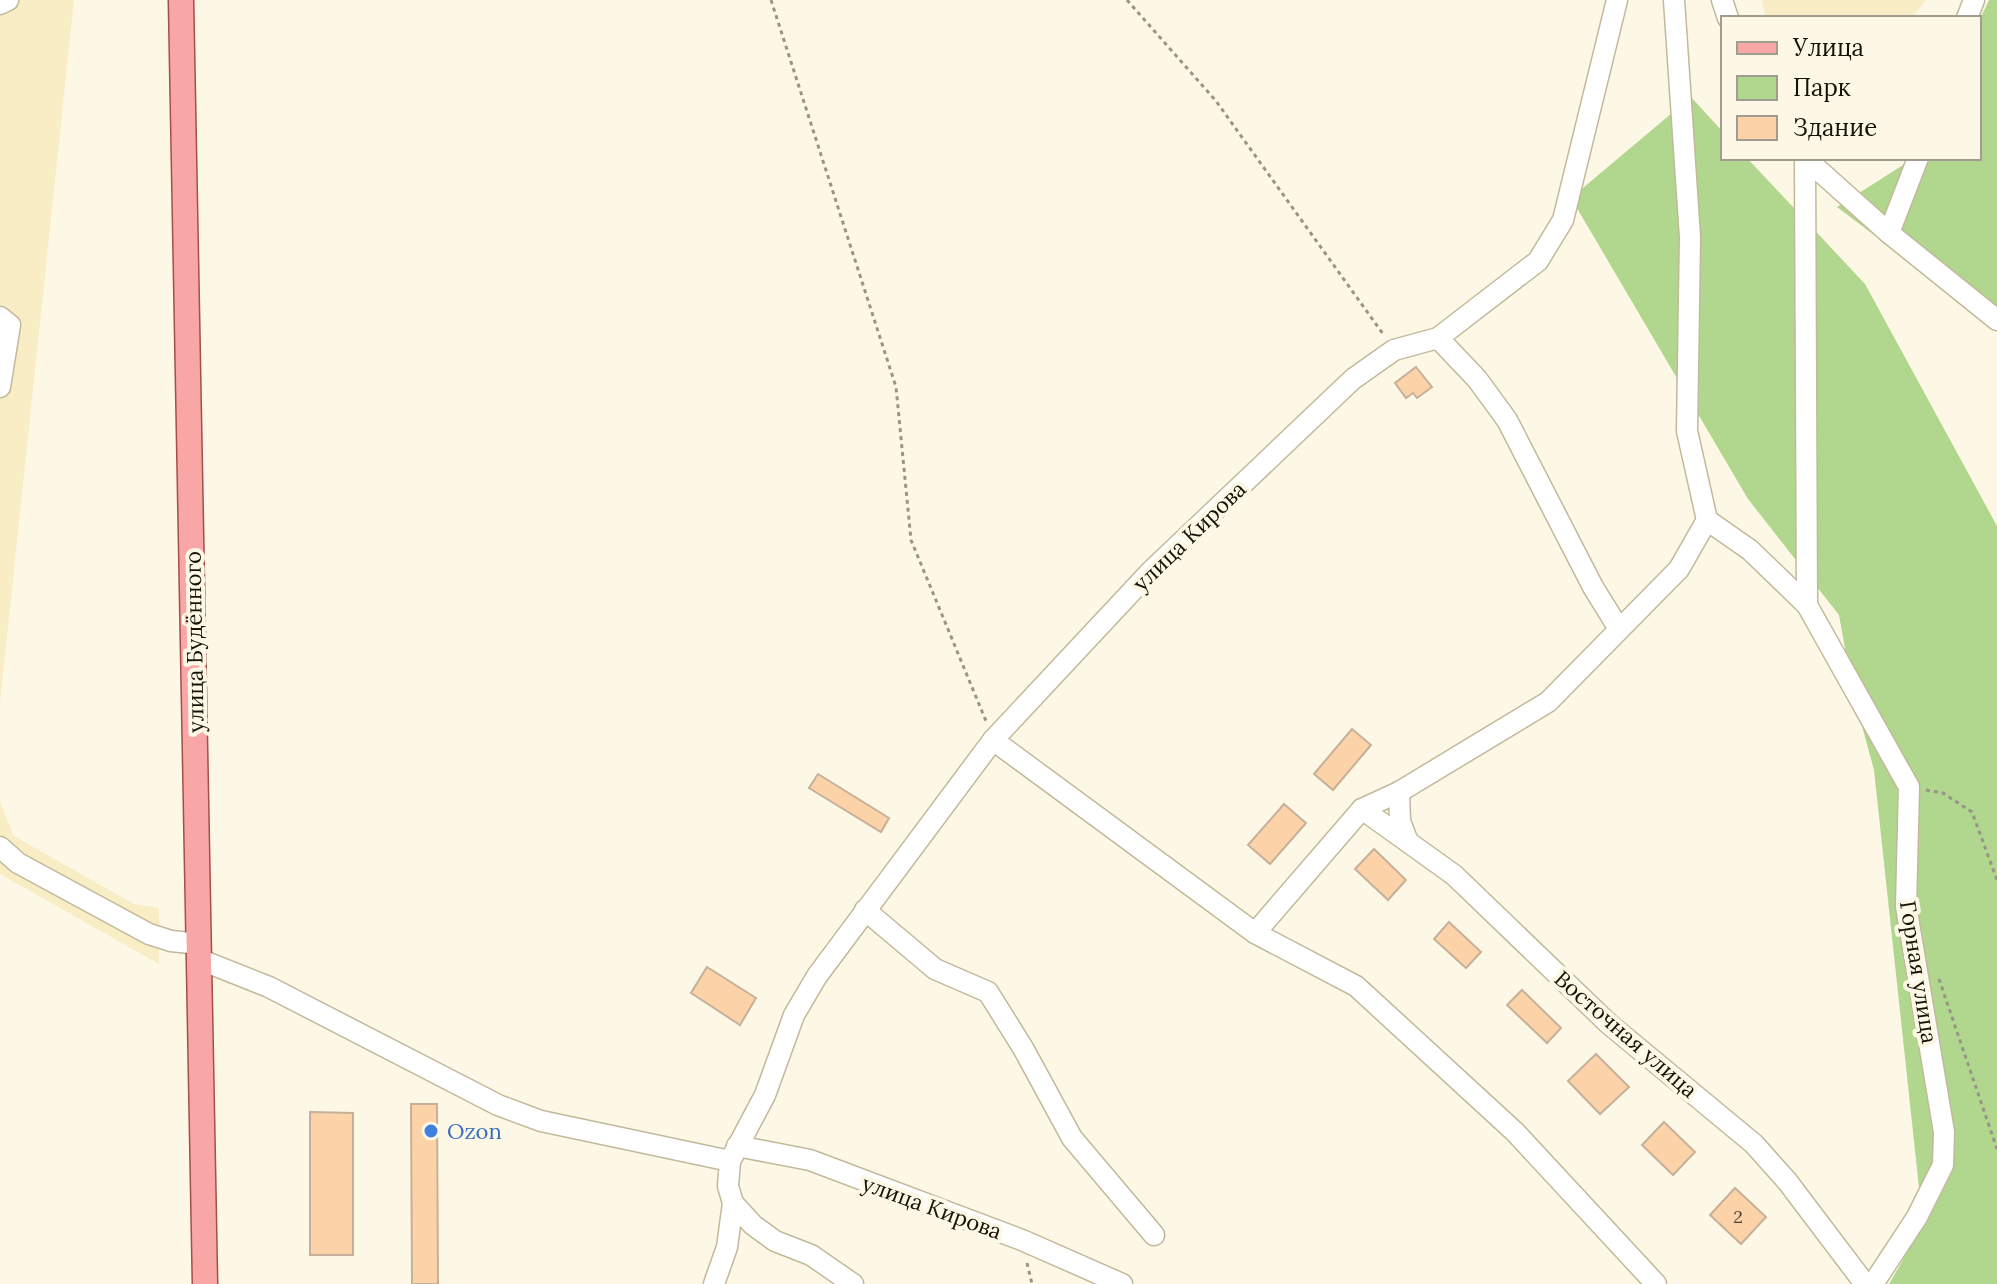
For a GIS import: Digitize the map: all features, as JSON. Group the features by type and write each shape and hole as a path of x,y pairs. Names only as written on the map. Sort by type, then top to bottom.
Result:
{"main road":[{"name":"улица Будённого","path":"181,0 205,1284"}],"street":[{"path":"0,4 8,0"},
{"name":"улица Кирова","path":"1122,1284 1022,1240 810,1160 734,1153 765,1095 794,1015 817,976 993,740 1150,572 1353,379 1394,350 1438,338 1538,261 1563,220 1617,0"},
{"path":"1255,933 1362,809 1399,792 1548,702 1679,569 1707,520 1687,431 1690,237 1674,0"},
{"path":"1805,160 1807,605"},
{"path":"1806,160 1994,320"},
{"path":"1889,233 1917,160"},
{"path":"0,317 10,325 0,387"},
{"path":"1438,338 1477,379 1507,420 1593,587 1619,629"},
{"path":"1707,520 1750,550 1807,605 1909,787"},
{"path":"993,740 1255,933 1356,986 1515,1132 1656,1284"},
{"name":"Горная улица","path":"1873,1284 1917,1217 1943,1165 1944,1132 1906,906 1909,787"},
{"path":"1399,792 1400,821 1408,842"},
{"name":"Восточная улица","path":"1362,809 1454,875 1609,1024 1754,1144 1787,1181 1865,1284"},
{"path":"0,847 18,863 149,934 200,952 498,1105 541,1121 734,1153 728,1186 733,1203 727,1247 714,1284"},
{"path":"865,910 935,969 988,992 1023,1048 1072,1138 1154,1235"},
{"path":"733,1203 753,1225 775,1241 811,1255 853,1284"}],"path":[{"path":"771,0 896,387 911,540 993,740"},
{"path":"1127,0 1216,101 1394,350"},
{"path":"1909,787 1943,793 1972,812 1997,880"},
{"path":"1935,972 1947,998 1997,1149"}],"shaded area":[{"path":"0,0 74,0 0,703"},
{"path":"1762,0 1926,0 1914,16 1766,16"},
{"path":"0,802 14,836 134,904 159,908 159,964 0,874"}],"green space":[{"path":"1989,0 1997,0 1997,328 1837,207 1911,160 1981,160 1981,17"},
{"path":"1691,97 1721,130 1721,160 1749,160 1865,284 1997,526 1997,1284 1889,1284 1923,1225 1874,770 1853,693 1839,615 1748,499 1571,198"}],"building":[{"path":"1416,367 1432,387 1417,398 1413,393 1406,398 1395,383"},
{"path":"1352,729 1371,745 1333,790 1314,774"},
{"path":"818,774 889,818 881,832 809,788"},
{"path":"1284,804 1306,823 1270,864 1248,845"},
{"path":"1374,849 1406,880 1388,900 1355,869"},
{"path":"1449,922 1481,952 1466,968 1434,939"},
{"path":"707,967 756,998 740,1025 691,993"},
{"path":"1522,990 1561,1028 1547,1043 1507,1005"},
{"path":"1596,1054 1629,1087 1600,1114 1568,1081"},
{"path":"411,1104 437,1104 438,1284 412,1284"},
{"path":"310,1112 353,1113 353,1255 310,1255"},
{"path":"1664,1122 1695,1152 1673,1175 1642,1145"},
{"path":"1735,1188 1766,1217 1741,1244 1710,1215"}],"place":[{"name":"Ozon","path":"431,1131"}]}
